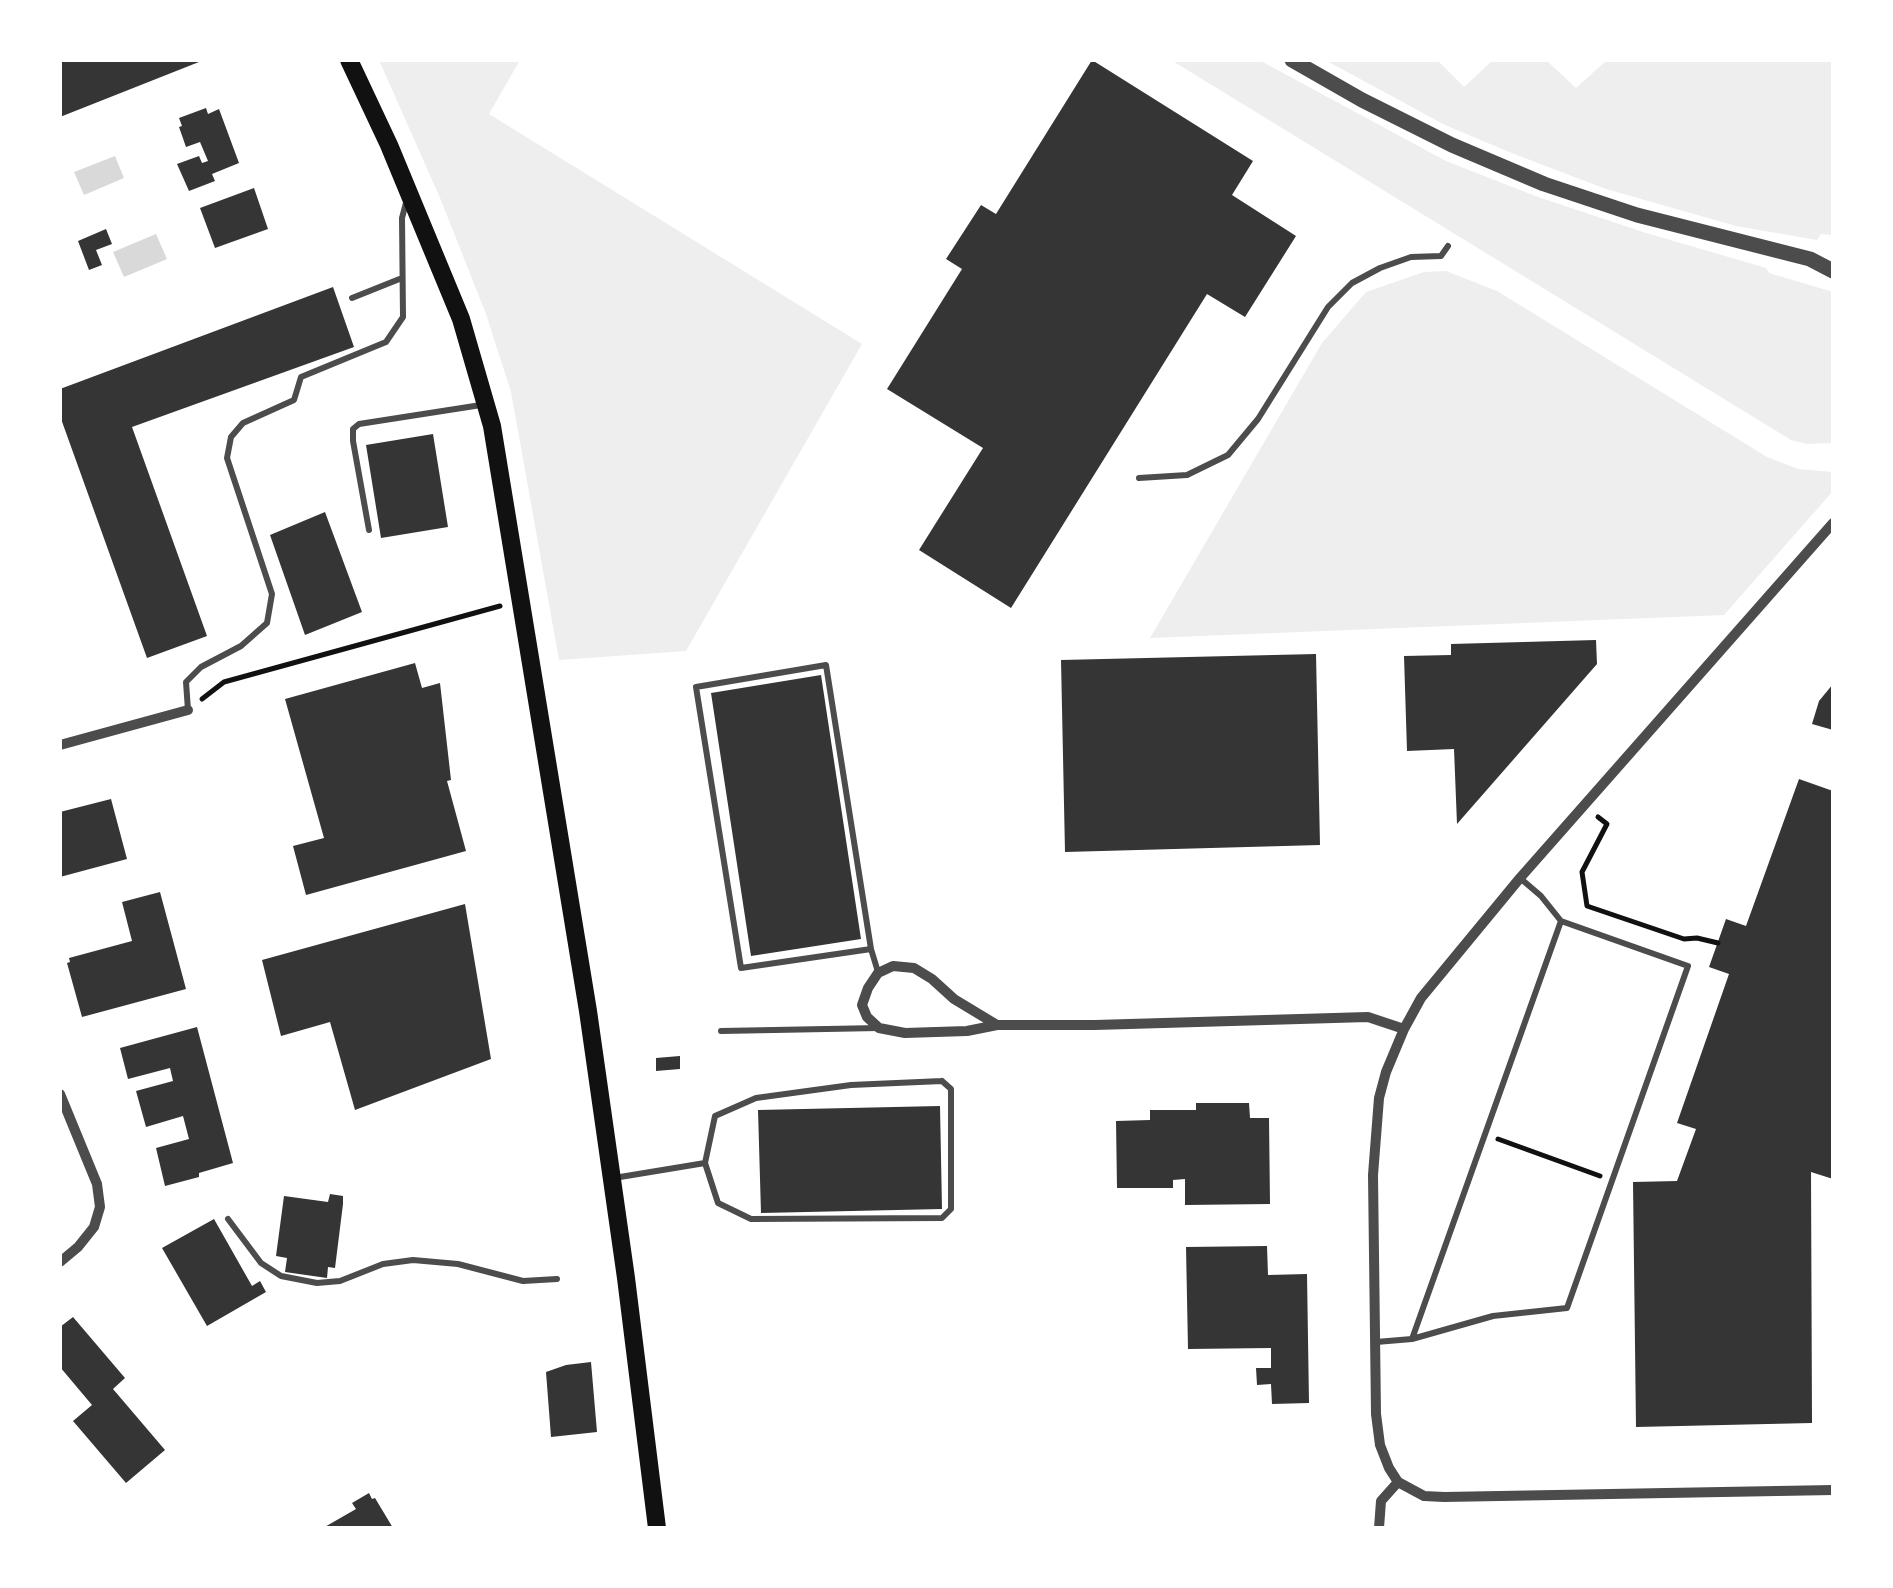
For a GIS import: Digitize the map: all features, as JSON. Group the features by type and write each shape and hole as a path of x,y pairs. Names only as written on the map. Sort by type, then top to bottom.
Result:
{"main road":[{"path":"350,60 461,319 492,426 612,1178 654,1523"}],"street":[{"path":"1292,60 1437,138 1544,184 1637,214 1810,259 1833,271"},
{"path":"1810,259 1833,257"},
{"path":"1833,523 1520,878 1421,998 1382,1085 1374,1139 1376,1414 1380,1446 1398,1482 1424,1496 1444,1498 1833,1490"},
{"path":"60,746 188,710"},
{"path":"996,1024 954,999 914,968 893,966 878,973 862,1005 867,1018 879,1028 904,1033 967,1031 996,1024 1368,1017 1404,1030"},
{"path":"60,1094 97,1184 100,1207 94,1227 60,1262"},
{"path":"1380,1528 1381,1501 1398,1482"}],"lane":[{"path":"188,710 186,682 201,667 241,646 267,623 272,594 227,458 231,437 244,423 294,400 301,377 386,342 403,317 402,218 408,193"},
{"path":"1139,478 1187,475 1228,455 1258,420 1328,306 1352,283 1411,257 1441,256 1448,246"},
{"path":"352,298 403,278"},
{"path":"369,530 354,429 359,424 486,404"},
{"path":"870,949 741,968 696,686 826,665 870,949 878,973"},
{"path":"1376,1342 1412,1339 1492,1316 1567,1308 1688,966 1561,920 1520,878"},
{"path":"1412,1339 1561,920"},
{"path":"721,1031 879,1028"},
{"path":"942,1081 951,1089 951,1209 942,1218 751,1219 718,1203 705,1164 715,1116 756,1098 851,1085 942,1081"},
{"path":"612,1178 705,1164"},
{"path":"228,1219 261,1263 281,1276 299,1280 340,1281 383,1264 412,1260 458,1264 523,1281 557,1279"}],"path":[{"path":"188,710 224,682 492,609 521,596"},
{"path":"1585,806 1607,824 1582,872 1587,906 1684,940 1697,938 1718,943"},
{"path":"1485,1135 1613,1180"}],"shaded area":[{"path":"379,60 520,60 489,114 862,344 686,651 559,660 511,392 486,314 440,198"},
{"path":"1171,60 1259,60 1446,161 1538,197 1833,292 1833,443 1791,440"},
{"path":"1325,60 1437,60 1464,87 1493,60 1546,60 1576,88 1607,60 1833,60 1833,235 1821,234 1817,240 1736,226 1606,189 1445,125"},
{"path":"115,156 124,178 84,195 74,172"},
{"path":"156,234 167,259 124,277 113,252"},
{"path":"1446,271 1497,291 1767,457 1798,469 1833,472 1833,491 1724,615 1150,638 1322,343 1366,292 1424,272"}],"building":[{"path":"60,60 204,60 60,117"},
{"path":"1092,60 1253,161 1232,195 1296,236 1245,317 1207,294 1011,608 919,550 983,448 887,389 962,269 946,259 981,205 996,214"},
{"path":"206,108 208,114 219,109 239,163 212,174 215,181 189,191 177,164 199,156 202,163 208,161 200,142 186,147 179,118"},
{"path":"254,188 268,229 215,248 200,208"},
{"path":"106,229 112,244 96,250 102,265 89,270 78,241"},
{"path":"333,287 354,347 132,427 207,636 147,658 60,416 60,389"},
{"path":"433,434 448,527 381,538 366,445"},
{"path":"325,512 362,612 305,635 270,535"},
{"path":"1596,640 1597,664 1457,824 1454,749 1407,751 1404,656 1451,655 1451,644"},
{"path":"1316,654 1320,845 1065,852 1061,660"},
{"path":"415,663 422,688 440,683 451,780 447,781 466,851 306,895 293,846 324,838 285,699"},
{"path":"821,675 861,939 751,956 711,693"},
{"path":"1833,684 1833,730 1812,724 1819,701"},
{"path":"1799,779 1833,791 1833,1179 1811,1172 1812,1423 1636,1427 1633,1182 1677,1181 1696,1129 1677,1123 1729,974 1709,967 1726,919 1746,926"},
{"path":"111,799 127,859 60,877 60,812"},
{"path":"160,892 186,989 82,1017 67,963 69,958 132,941 122,902"},
{"path":"465,904 491,1059 355,1110 330,1022 281,1036 262,960"},
{"path":"197,1027 233,1163 165,1186 156,1148 189,1139 183,1116 146,1127 136,1091 173,1081 170,1068 128,1079 120,1048"},
{"path":"680,1056 680,1069 656,1071 656,1058"},
{"path":"1196,1103 1249,1103 1250,1118 1269,1118 1270,1204 1185,1205 1185,1179 1173,1180 1173,1188 1117,1188 1116,1121 1150,1120 1150,1110 1196,1110"},
{"path":"940,1106 942,1209 761,1213 758,1110"},
{"path":"330,1194 343,1196 335,1268 328,1267 327,1278 285,1272 287,1258 276,1256 284,1196 328,1202"},
{"path":"214,1219 252,1286 260,1281 266,1292 207,1326 162,1248"},
{"path":"1267,1246 1268,1275 1307,1274 1309,1403 1272,1404 1271,1384 1257,1385 1256,1368 1271,1368 1271,1348 1188,1349 1186,1247"},
{"path":"73,1317 125,1378 113,1389 165,1450 126,1483 73,1421 92,1405 60,1367 60,1327"},
{"path":"591,1362 597,1432 551,1437 546,1372"},
{"path":"369,1493 393,1528 323,1528 356,1509 352,1503"}]}
